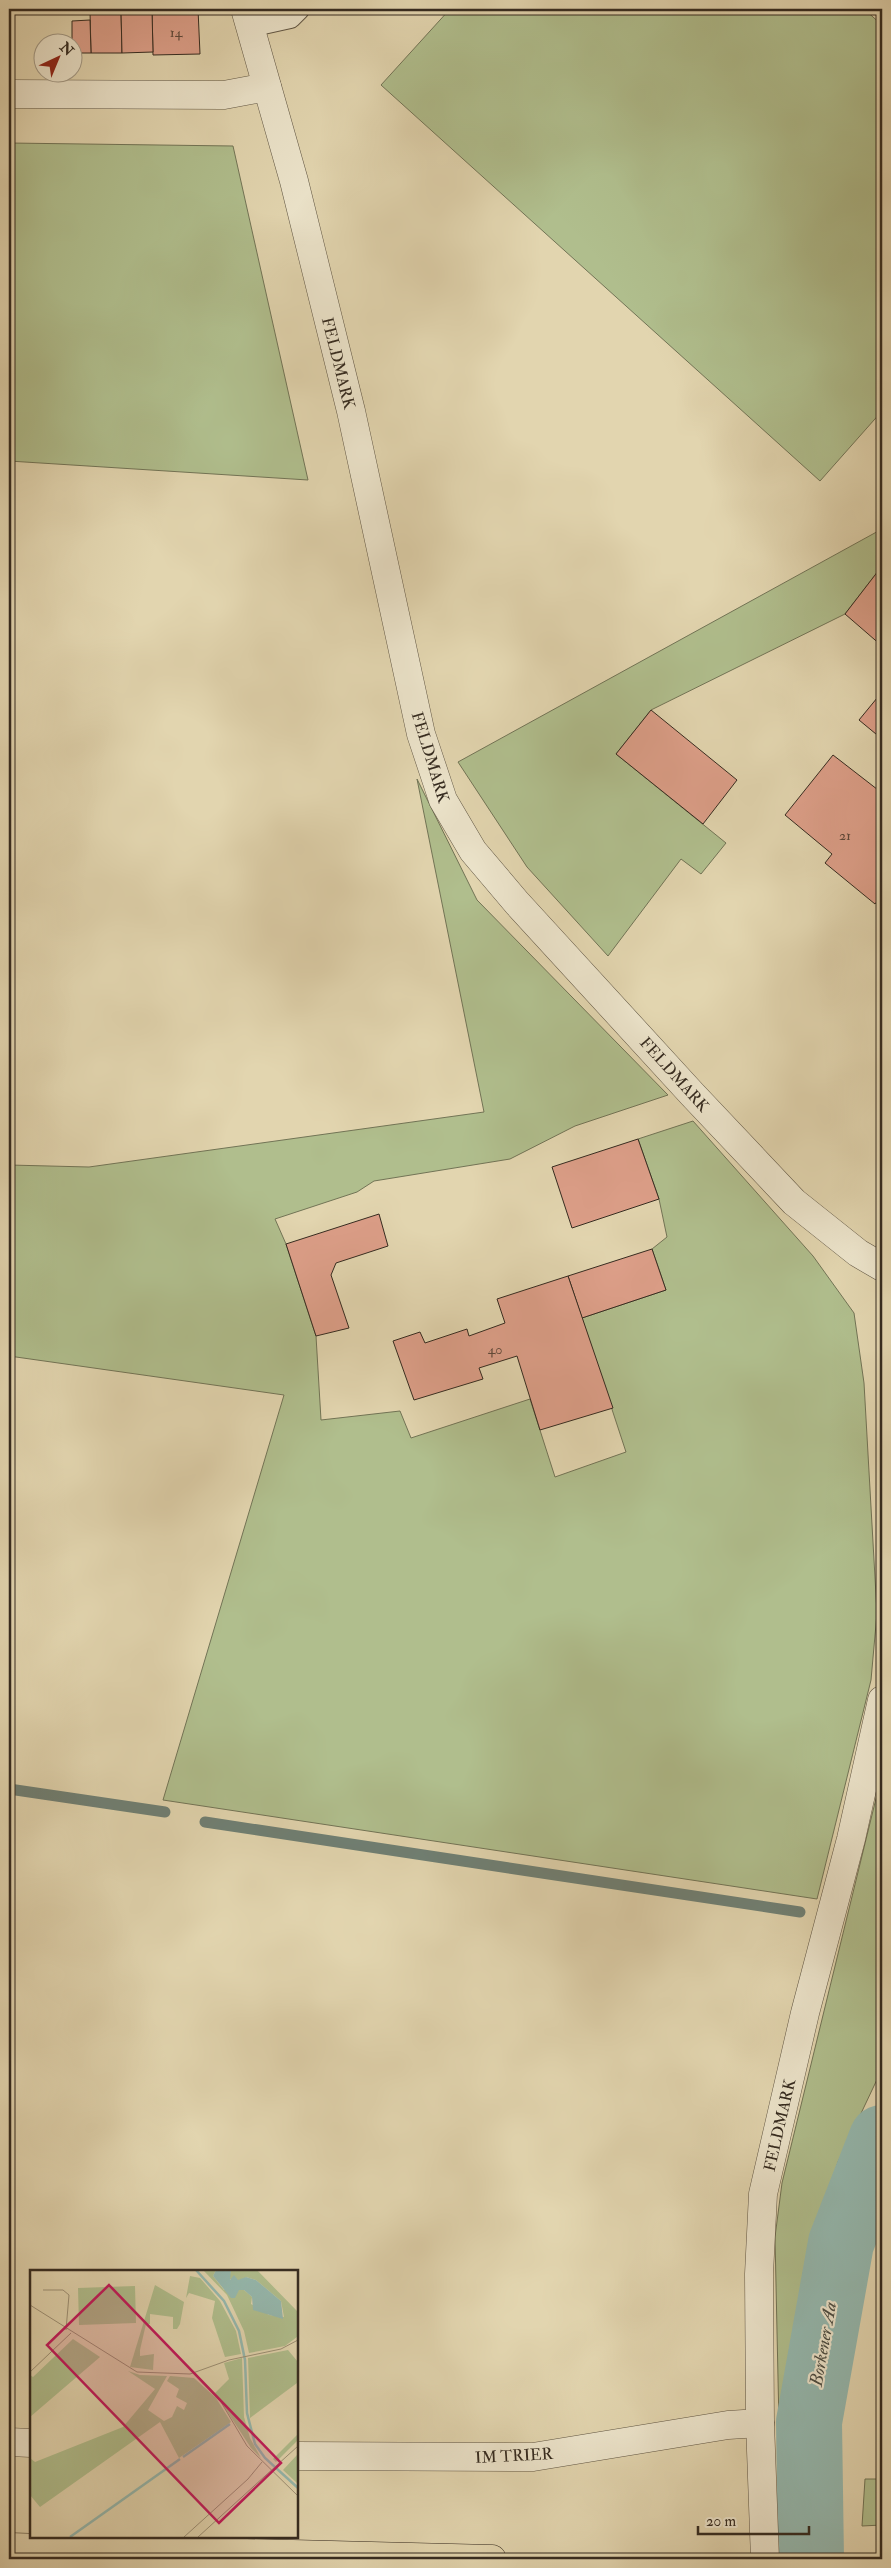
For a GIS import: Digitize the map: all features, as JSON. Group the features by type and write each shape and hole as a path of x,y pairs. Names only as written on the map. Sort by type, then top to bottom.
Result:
{"highway":[{"path":"9,2547 492,2559"}],"street":[{"name":"FELDMARK","path":"247,18 294,181 351,411 422,734 443,800 479,858 692,1094 794,1202 858,1253 882,1268"},
{"path":"9,94 224,96 267,87"},
{"name":"FELDMARK","path":"765,2559 760,2423 760,2274 763,2194 805,2013 851,1839 882,1700"},
{"name":"IM TRIER","path":"298,2456 532,2457 728,2425 760,2423"},
{"path":"9,2442 30,2443"}],"lane":[{"path":"247,18 290,17 298,9"}],"green space":[{"path":"450,9 864,9 882,25 882,411 820,481 381,85"},
{"path":"9,143 233,146 308,480 9,461"},
{"path":"882,529 882,566 845,614 651,710 616,754 726,843 701,874 681,859 608,956 527,867 458,762"},
{"path":"417,779 477,900 668,1095 575,1126 510,1159 374,1181 357,1192 275,1219 286,1244 316,1336 321,1420 400,1411 411,1438 530,1399 555,1477 626,1452 582,1318 666,1290 652,1249 667,1237 659,1199 638,1139 693,1121 813,1256 854,1313 864,1383 877,1613 871,1680 817,1899 163,1800 284,1395 9,1356 9,1165 89,1167 484,1112"},
{"path":"882,1774 882,2069 838,2162 804,2269 784,2389 780,2471 775,2237 782,2183"},
{"path":"865,2479 882,2479 882,2525 862,2526"}],"building":[{"path":"152,9 198,9 200,54 153,55"},
{"path":"90,11 121,11 122,53 91,53"},
{"path":"121,11 152,11 153,52 122,53"},
{"path":"90,20 91,53 82,53 82,32 72,32 72,21"},
{"path":"882,566 882,646 845,614"},
{"path":"882,692 882,739 859,720"},
{"path":"651,710 737,780 703,824 616,754"},
{"path":"833,755 882,793 882,895 875,904 825,863 832,854 785,815"},
{"path":"638,1139 659,1199 572,1228 552,1167"},
{"path":"379,1214 388,1246 336,1263 331,1275 349,1328 316,1336 286,1244"},
{"path":"652,1249 666,1290 582,1318 568,1276"},
{"path":"568,1276 613,1408 540,1430 517,1356 479,1368 483,1379 414,1400 393,1341 420,1332 425,1343 467,1329 469,1336 505,1323 497,1299"}],"waterway":[{"path":"9,1789 165,1812"},
{"path":"205,1822 800,1912"},
{"name":"Borkener Aa","path":"811,2559 809,2422 841,2243 882,2138"}]}
